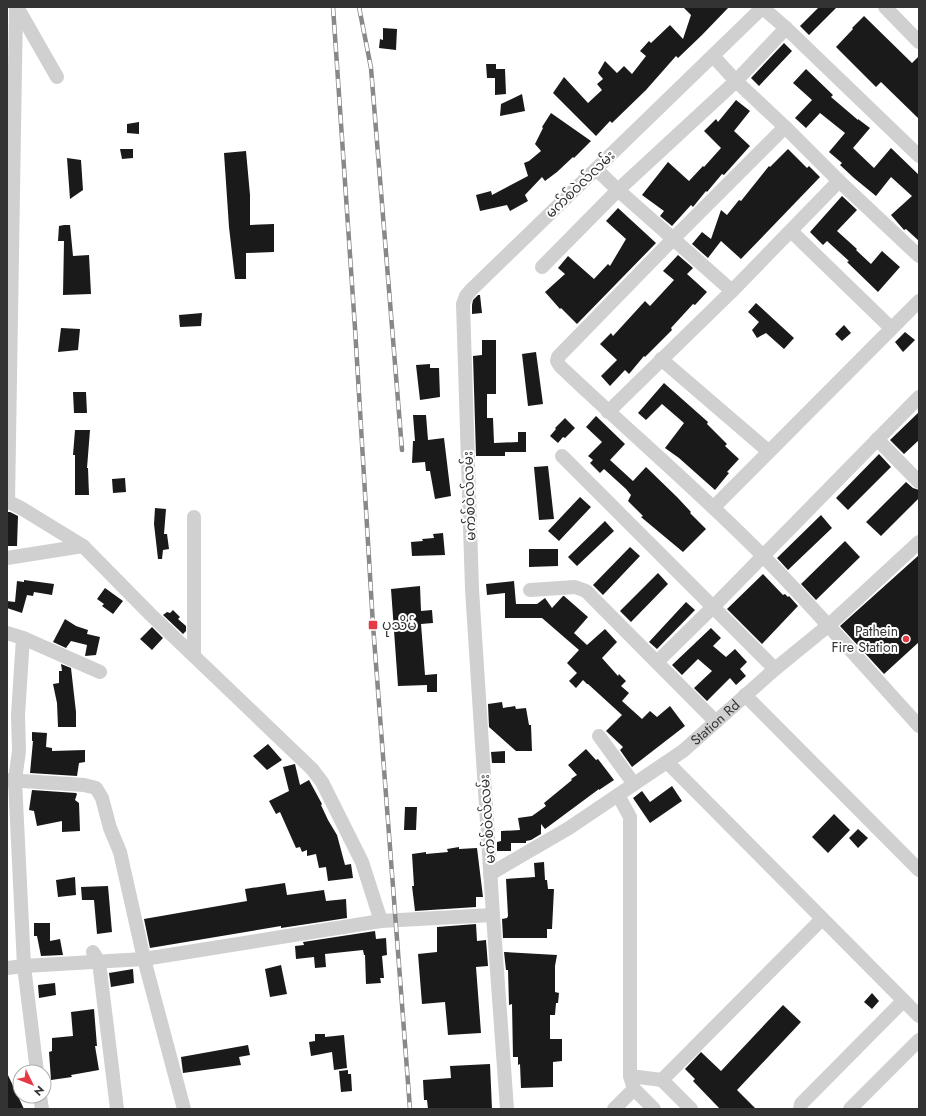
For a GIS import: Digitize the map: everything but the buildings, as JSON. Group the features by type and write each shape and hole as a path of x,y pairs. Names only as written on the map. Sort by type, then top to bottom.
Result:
{"street":[{"path":"16,7 57,77"},
{"path":"16,7 8,502 21,508 83,546 194,656 312,769 322,782 362,862 381,921"},
{"path":"763,7 919,156"},
{"name":"မက်စ်ဝဲလ်လမ်း","path":"507,1109 472,589 463,304 466,296 471,290 763,7"},
{"path":"885,7 919,42"},
{"path":"542,267 618,190 736,81 786,28"},
{"path":"714,56 736,81 919,256"},
{"path":"785,127 558,357 557,361 560,366 608,412 714,507 763,556 829,625 919,726"},
{"path":"596,169 732,291"},
{"path":"608,412 732,291 839,181"},
{"path":"791,231 891,328"},
{"path":"714,507 768,451 919,301"},
{"path":"662,359 768,451"},
{"path":"657,662 919,397"},
{"path":"877,440 919,482"},
{"path":"562,456 714,606 775,669"},
{"path":"194,517 194,656"},
{"name":"Station Rd","path":"490,874 570,828 683,751 775,669 829,625 919,542"},
{"path":"7,558 83,546"},
{"path":"530,590 575,587 586,591 716,722"},
{"path":"7,633 23,638 100,672"},
{"path":"23,638 18,715 19,751 11,780 24,966 36,1064"},
{"path":"745,695 919,870"},
{"path":"599,736 634,784"},
{"path":"667,762 919,1016"},
{"path":"11,780 84,785 96,788 102,798 110,828 120,852 144,959 184,1109"},
{"path":"618,795 630,817 630,1076 634,1089 654,1109"},
{"path":"7,968 96,957 144,959 381,921 493,915"},
{"path":"662,1080 822,919"},
{"path":"96,957 117,1109"},
{"path":"800,1109 801,1104 903,1001"},
{"path":"850,1109 919,1040"},
{"path":"630,1076 662,1080 691,1109"},
{"path":"614,1109 634,1089"}],"railway":[{"path":"333,7 355,328 373,625 410,1109"},
{"path":"359,7 371,68 402,450"}],"place":[{"name":"ပုသိမ်","path":"373,625"},
{"name":"Pathein Fire Station","path":"906,639"}]}
